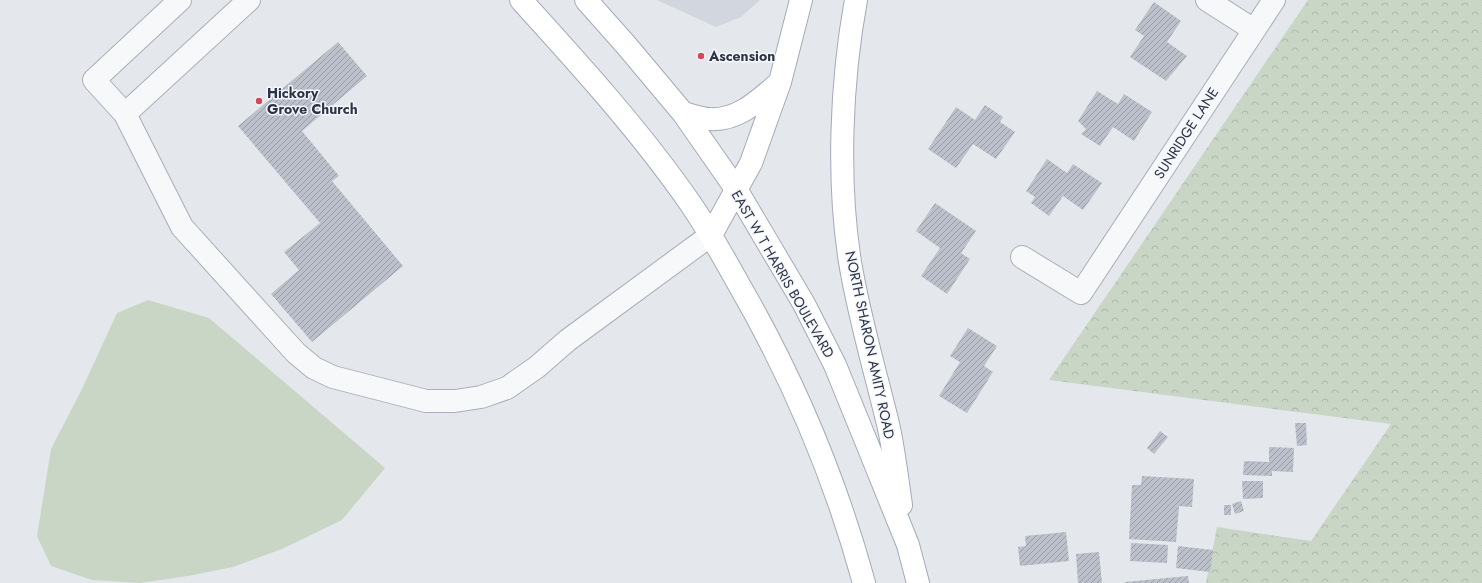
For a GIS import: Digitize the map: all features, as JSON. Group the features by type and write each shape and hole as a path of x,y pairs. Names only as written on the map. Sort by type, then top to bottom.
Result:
{"main road":[{"path":"521,0 620,112 690,202 711,235 759,319 808,419 834,485 864,583"},
{"name":"EAST W T HARRIS BOULEVARD","path":"586,0 683,113 736,189 804,304 835,365 908,545 918,583"},
{"path":"711,235 751,163 780,82 801,0"},
{"name":"NORTH SHARON AMITY ROAD","path":"856,0 847,63 842,132 845,209 850,262 888,426 908,545"},
{"path":"683,113 708,119 724,119 740,113 758,101 780,82"}],"street":[{"path":"180,0 94,80 125,114 182,227 296,353 314,368 333,377 426,401 455,401 481,397 507,388 711,235"},
{"path":"125,114 249,0"},
{"path":"1207,0 1254,30"},
{"name":"SUNRIDGE LANE","path":"1022,257 1081,293 1098,265 1274,0"}],"shaded area":[{"path":"657,0 760,0 741,17 716,27"}],"green space":[{"path":"1308,0 1482,0 1482,583 1206,583 1217,527 1311,541 1391,424 1049,380"},
{"path":"148,300 209,318 385,468 342,520 282,549 233,567 188,576 139,583 92,580 51,566 37,536 51,449 82,389 117,313"}],"building":[{"path":"1154,2 1181,21 1167,42 1187,56 1166,81 1130,57 1144,36 1135,30"},
{"path":"338,42 367,76 302,131 339,176 332,181 403,266 312,342 271,294 299,270 284,252 320,223 238,126"},
{"path":"1097,91 1118,104 1124,94 1152,112 1134,141 1113,127 1100,146 1081,134 1086,129 1078,121"},
{"path":"985,105 1003,117 1000,122 1015,132 996,159 973,144 956,168 928,149 956,107 975,120"},
{"path":"1047,159 1067,173 1073,164 1102,183 1083,210 1063,196 1049,216 1031,203 1035,197 1026,191"},
{"path":"935,203 976,231 961,253 970,259 947,294 921,276 940,248 916,231"},
{"path":"968,328 997,346 984,366 993,372 967,413 939,396 960,362 950,356"},
{"path":"1295,423 1306,423 1307,445 1297,446"},
{"path":"1160,431 1168,437 1154,454 1147,448"},
{"path":"1269,447 1294,448 1293,472 1272,471 1272,476 1243,475 1244,461 1269,462"},
{"path":"1142,476 1194,479 1192,507 1179,506 1176,542 1129,539 1132,485 1141,485"},
{"path":"1242,481 1263,481 1263,498 1243,499"},
{"path":"1241,501 1244,511 1235,514 1232,504"},
{"path":"1224,505 1231,505 1231,515 1224,515"},
{"path":"1066,532 1069,561 1020,566 1018,547 1026,546 1025,536"},
{"path":"1131,543 1168,545 1167,563 1130,561"},
{"path":"1178,546 1213,550 1210,572 1176,568"},
{"path":"1099,552 1102,583 1078,583 1076,554"},
{"path":"1188,576 1189,583 1125,583 1125,582"}],"place":[{"name":"Ascension","path":"701,56"},
{"name":"Hickory Grove Church","path":"259,101"}]}
